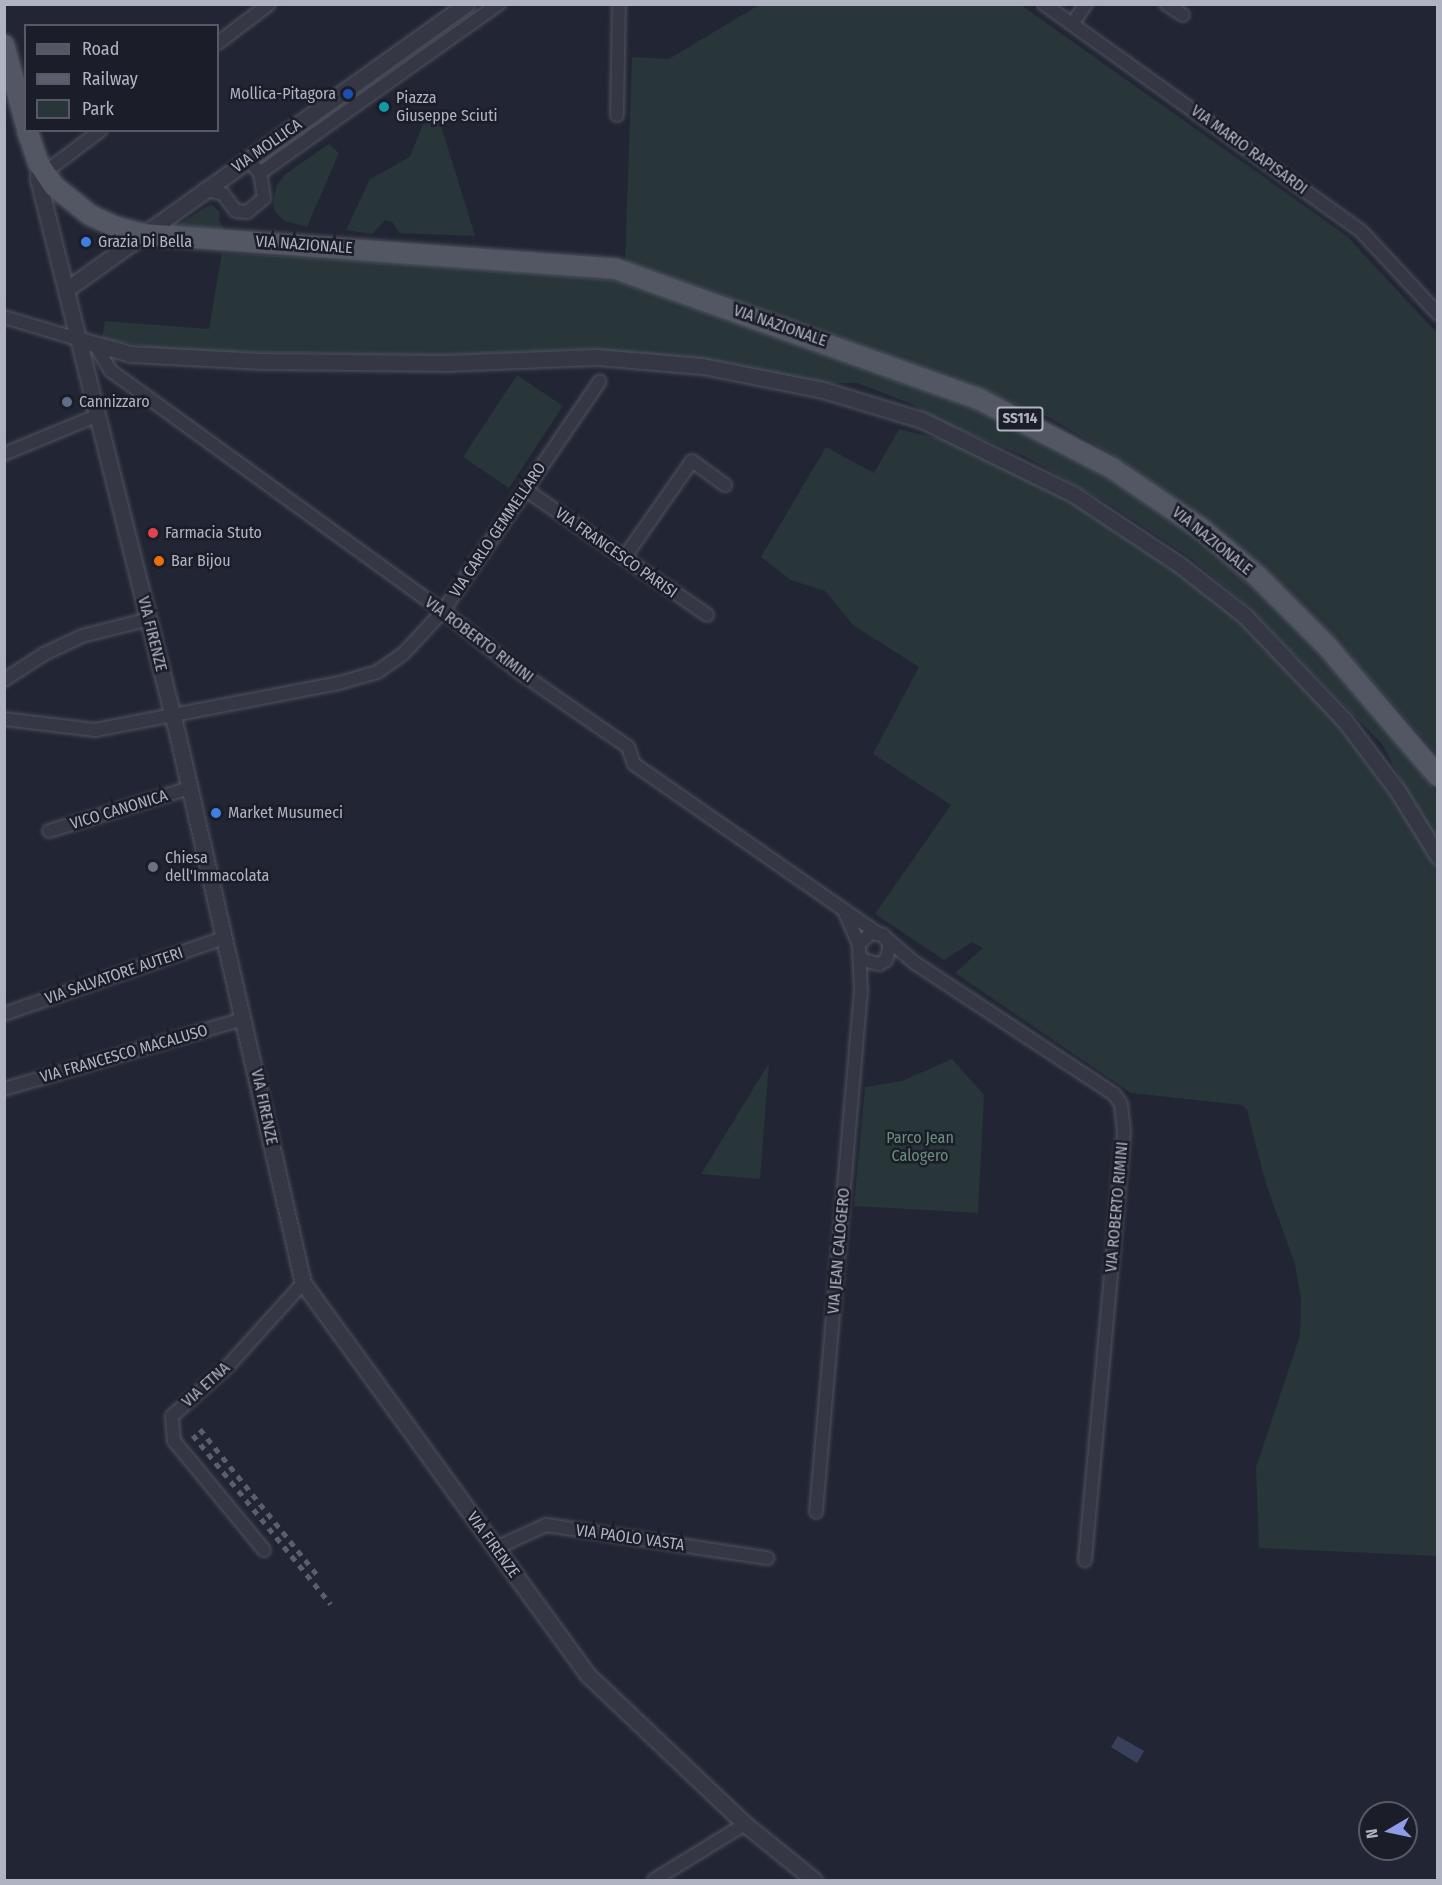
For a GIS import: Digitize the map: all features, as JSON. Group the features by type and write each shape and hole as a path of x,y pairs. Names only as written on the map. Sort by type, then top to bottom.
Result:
{"main road":[{"path":"4,45 24,117"},
{"name":"VIA NAZIONALE","path":"28,132 41,169 60,191 90,215 142,234 493,257 616,269 900,368 1042,429 1166,503 1248,568 1327,646 1437,776"}],"street":[{"path":"219,42 270,4"},
{"name":"VIA MOLLICA","path":"67,289 466,4"},
{"path":"260,173 499,4"},
{"path":"617,115 619,4"},
{"name":"VIA MARIO RAPISARDI","path":"1044,4 1361,231 1437,314"},
{"path":"1073,23 1086,4"},
{"path":"1166,4 1183,15"},
{"path":"41,169 98,132"},
{"path":"205,189 223,194 236,211 247,212 264,198 260,173 249,160"},
{"name":"VIA FIRENZE","path":"41,169 38,179 173,716 303,1283 588,1675 745,1824 814,1881"},
{"path":"48,213 60,191"},
{"path":"4,317 80,340 97,348 131,354 261,361 444,363 596,357 690,365 745,372 823,390 922,420 1073,494 1180,565 1245,616 1345,721 1397,790 1437,856"},
{"path":"97,348 111,371"},
{"path":"87,370 111,371"},
{"name":"VIA ROBERTO RIMINI","path":"111,371 443,611 518,671 628,747 634,764 882,936 915,963 1114,1094 1121,1104 1124,1131 1085,1560"},
{"name":"VIA CARLO GEMMELLARO","path":"4,719 95,730 173,716 377,672 404,653 443,611 600,381"},
{"path":"4,454 98,415"},
{"path":"624,558 692,461 725,485"},
{"name":"VIA FRANCESCO PARISI","path":"526,490 707,615"},
{"path":"4,680 45,654 82,636 149,619"},
{"name":"VICO CANONICA","path":"49,831 190,788"},
{"path":"842,910 860,948 863,960 915,963"},
{"path":"860,948 871,933 882,936 890,953 861,990"},
{"name":"VIA SALVATORE AUTERI","path":"4,1014 225,938"},
{"name":"VIA JEAN CALOGERO","path":"816,1512 861,990 860,948"},
{"name":"VIA FRANCESCO MACALUSO","path":"4,1089 244,1018"},
{"name":"VIA ETNA","path":"264,1550 174,1441 172,1416 229,1365 303,1283"},
{"name":"VIA PAOLO VASTA","path":"496,1548 546,1525 768,1558"},
{"path":"654,1881 745,1824"}],"green space":[{"path":"759,5 1021,5 1347,236 1437,333 1437,754 1333,637 1265,571 1201,517 1116,457 1050,418 979,389 709,290 625,264 632,57 669,59"},
{"path":"439,119 475,236 400,233 392,222 385,220 372,234 346,230 370,179 410,157 423,124"},
{"path":"329,144 339,153 307,227 285,221 276,213 273,204 276,187 284,175"},
{"path":"211,204 220,212 219,220 227,233 173,228"},
{"path":"222,253 440,265 611,280 678,300 974,407 1045,441 1117,482 1195,537 1266,599 1367,704 1437,793 1437,848 1382,744 1248,606 1189,557 1112,506 1024,456 933,418 914,405 857,383 819,383 718,361 593,349 444,355 175,351 102,339 105,321 209,329"},
{"path":"517,375 563,406 509,488 463,457"},
{"path":"899,429 949,441 1074,500 1157,554 1257,635 1344,729 1438,862 1437,1556 1259,1548 1256,1467 1300,1335 1301,1299 1295,1264 1266,1184 1247,1110 1242,1105 1131,1093 955,973 983,948 972,942 944,960 875,914 951,805 873,754 919,667 853,625 825,591 791,580 761,557 826,447 874,473"},
{"name":"Parco Jean Calogero","path":"952,1059 984,1095 978,1213 854,1206 865,1087 902,1081"},
{"path":"769,1063 760,1179 701,1174"}],"water":[{"path":"1118,1736 1144,1751 1137,1763 1111,1747"}],"railway":[{"path":"200,1429 320,1578"},
{"path":"193,1435 331,1604"}],"place":[{"name":"Mollica-Pitagora","path":"348,94"},
{"name":"Piazza Giuseppe Sciuti","path":"384,107"},
{"name":"Grazia Di Bella","path":"86,242"},
{"name":"Cannizzaro","path":"67,402"},
{"name":"Farmacia Stuto","path":"153,533"},
{"name":"Bar Bijou","path":"159,561"},
{"name":"Market Musumeci","path":"216,813"},
{"name":"Chiesa dell'Immacolata","path":"153,867"}]}
